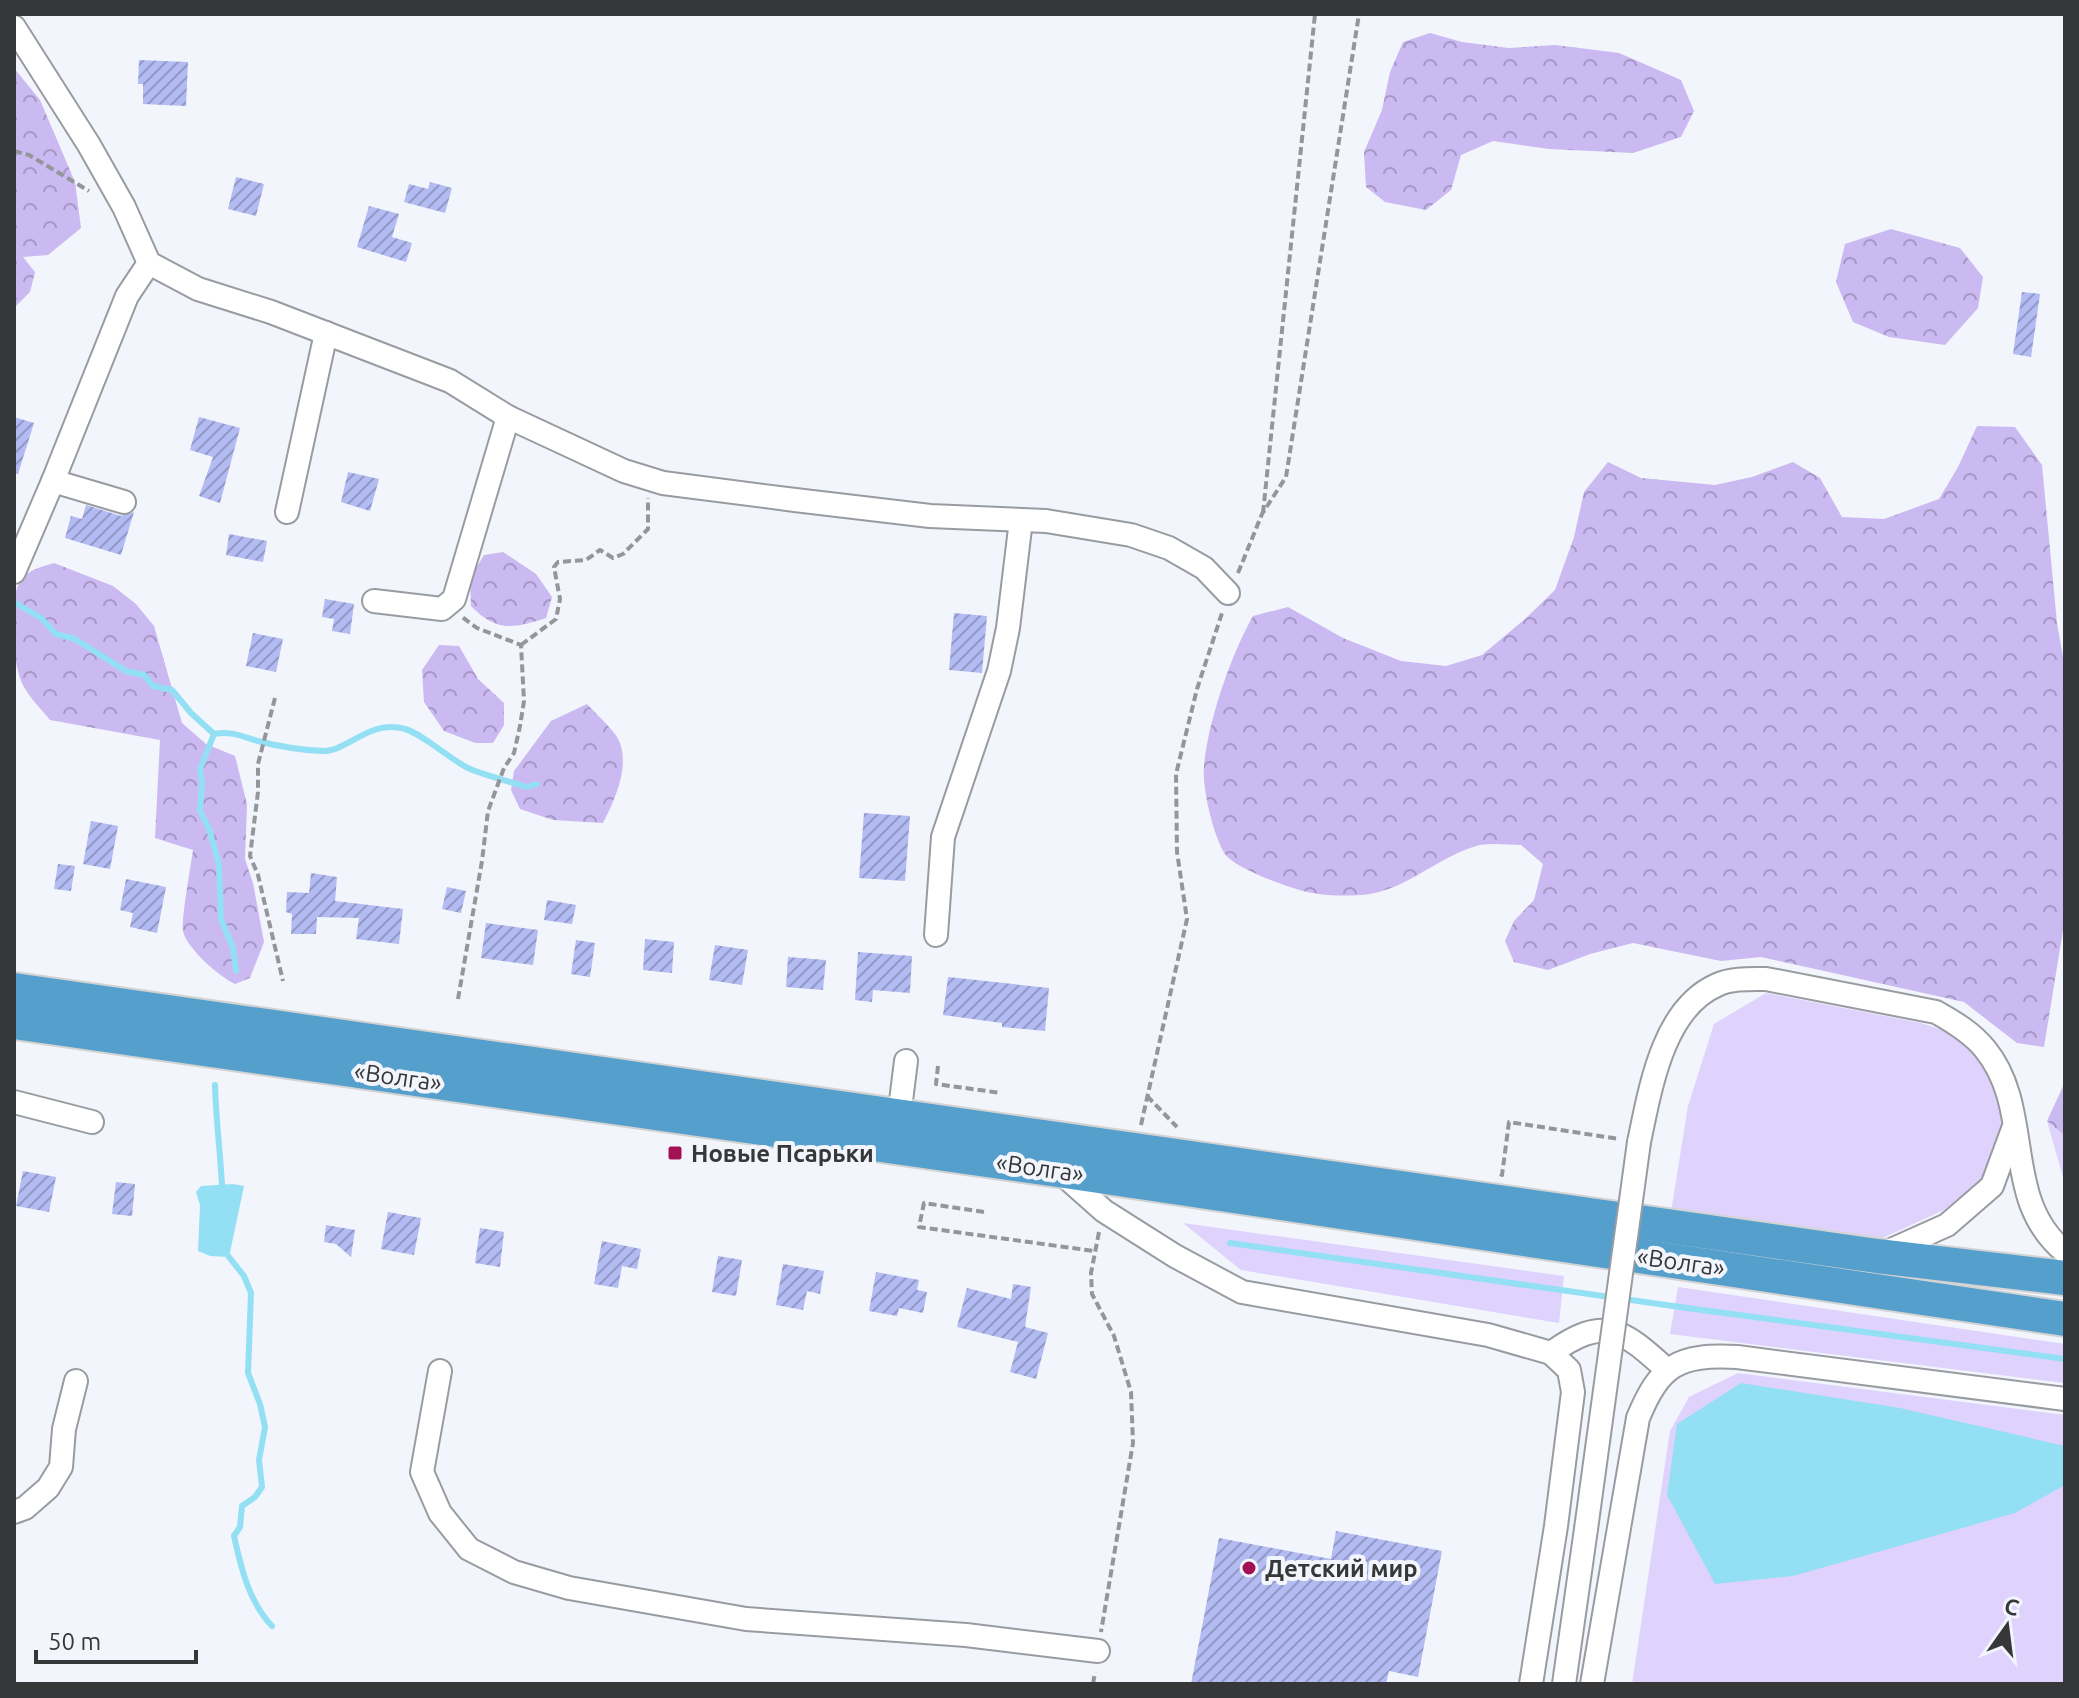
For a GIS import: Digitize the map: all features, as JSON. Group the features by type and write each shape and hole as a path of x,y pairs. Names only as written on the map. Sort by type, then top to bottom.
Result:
{"highway":[{"name":"«Волга»","path":"14,990 1877,1256 2065,1278"},
{"name":"«Волга»","path":"14,1022 1058,1170 2065,1319"}],"street":[{"path":"14,27 89,145 121,202 149,263 198,289 271,312 450,381 508,417 584,454 648,479 930,516 1046,521 1131,535 1169,548 1204,568 1228,593"},
{"path":"14,572 127,296 149,263"},
{"path":"287,512 326,333"},
{"path":"374,601 442,609 454,599 508,417"},
{"path":"53,481 124,502"},
{"path":"936,935 943,837 999,671 1008,628 1021,520"},
{"path":"1564,1684 1634,1141 1654,1071 1668,1038 1690,1004 1717,985 1745,979 1766,979 1936,1012 1961,1026 1985,1048 2008,1092 2025,1193 2048,1238 2065,1252"},
{"path":"899,1117 906,1061"},
{"path":"14,1102 92,1122"},
{"path":"1877,1256 1947,1225 1992,1186 2015,1124"},
{"path":"1058,1170 1104,1211 1175,1256 1242,1292 1488,1335 1551,1353 1569,1370 1573,1392 1531,1684"},
{"path":"1551,1353 1574,1336 1591,1331 1613,1331 1630,1337 1666,1369"},
{"path":"1592,1684 1638,1418 1649,1391 1666,1369 1705,1358 1737,1357 2065,1399"},
{"path":"440,1371 422,1472 440,1513 469,1549 514,1572 569,1588 746,1619 966,1635 1098,1651"},
{"path":"14,1512 25,1508 48,1488 61,1467 64,1429 76,1381"}],"path":[{"path":"1262,514 1315,14"},
{"path":"1136,1151 1187,919 1177,852 1176,774 1197,689 1228,593 1262,514 1286,477 1359,14"},
{"path":"14,151 29,155 93,194 121,202"},
{"path":"521,645 556,619 560,599 554,567 558,562 586,560 600,550 613,558 623,554 648,529 648,479"},
{"path":"450,603 460,616 477,628 521,645"},
{"path":"458,999 488,811 504,768 514,753 520,726 524,701 521,645"},
{"path":"275,698 258,764 258,792 250,856 258,875 283,981"},
{"path":"938,1066 936,1084 1001,1093"},
{"path":"1147,1096 1185,1135"},
{"path":"1486,1173 1502,1175 1509,1122 1634,1141"},
{"path":"984,1212 924,1203 919,1227 1095,1251"},
{"path":"1093,1684 1133,1443 1131,1392 1114,1336 1092,1294 1091,1273 1104,1211"}],"shaded area":[{"path":"1766,993 1921,1023 1949,1032 1987,1066 2004,1124 1983,1178 1944,1210 1878,1240 1671,1212 1688,1106 1714,1024"},
{"path":"2047,1121 2065,1136 2065,1184"},
{"path":"1183,1223 1564,1276 1559,1323 1241,1270"},
{"path":"1678,1287 2065,1344 2065,1383 1670,1334"},
{"path":"1738,1373 2065,1415 2065,1684 1632,1684 1670,1431 1689,1397"}],"green space":[{"path":"1430,33 1462,42 1509,48 1555,45 1619,53 1681,80 1694,111 1681,137 1633,153 1549,149 1493,141 1461,155 1451,190 1426,210 1385,202 1366,187 1364,152 1382,110 1390,72 1403,42"},
{"path":"14,68 40,100 75,182 81,228 48,255 23,257 35,272 30,292 14,308"},
{"path":"1891,229 1960,248 1983,277 1978,308 1945,345 1889,337 1853,322 1836,282 1845,244"},
{"path":"1977,426 2015,427 2042,465 2057,623 2065,668 2065,918 2044,1047 2017,1043 1964,1002 1761,957 1721,961 1633,943 1590,954 1548,970 1514,962 1505,941 1514,921 1534,900 1543,864 1521,845 1478,845 1390,888 1349,896 1293,888 1240,866 1225,854 1209,811 1204,766 1206,748 1222,689 1253,616 1288,607 1343,638 1401,661 1446,666 1482,655 1555,590 1574,537 1584,492 1608,462 1641,478 1715,485 1752,477 1793,462 1820,478 1842,517 1884,519 1939,499"},
{"path":"503,552 536,574 552,597 546,618 506,626 489,621 471,606 470,578 484,555"},
{"path":"54,563 113,586 136,604 154,626 182,723 206,744 235,756 247,804 245,859 253,883 264,942 250,978 235,984 229,981 190,946 183,931 193,850 155,838 160,740 50,720 23,685 16,662 13,632 17,589 28,573"},
{"path":"439,645 459,646 478,679 504,703 504,725 493,743 475,743 444,731 424,702 422,670"},
{"path":"587,704 617,737 623,758 617,792 603,823 553,820 520,809 511,790 514,771 551,721"},
{"path":"2065,1082 2065,1136 2047,1121"}],"water":[{"path":"201,1186 244,1186 229,1257 210,1256 198,1251 200,1205 196,1192"},
{"path":"1741,1383 1900,1408 2065,1446 2065,1485 2015,1513 1793,1576 1715,1584 1667,1495 1677,1424"}],"building":[{"path":"139,60 188,62 186,106 143,104 143,84 138,84"},
{"path":"236,177 264,184 256,216 228,209"},
{"path":"430,182 452,188 445,213 404,202 409,184 428,189"},
{"path":"369,206 399,214 392,237 412,243 406,262 357,247"},
{"path":"2022,292 2040,294 2031,357 2013,354"},
{"path":"14,417 34,423 18,474 14,473"},
{"path":"199,417 240,428 220,503 199,496 213,457 190,450"},
{"path":"348,472 379,479 370,511 341,502"},
{"path":"86,505 121,516 134,512 121,555 65,538 71,516 82,519"},
{"path":"229,534 267,541 263,562 226,555"},
{"path":"325,599 354,604 350,634 332,631 334,619 322,617"},
{"path":"954,613 987,616 982,673 949,670"},
{"path":"253,633 283,639 276,672 246,666"},
{"path":"864,813 910,816 905,881 859,878"},
{"path":"91,821 118,826 110,869 83,864"},
{"path":"58,864 75,866 71,891 54,889"},
{"path":"311,873 337,877 335,901 403,909 399,944 356,939 359,918 317,917 316,934 291,934 292,914 286,912 287,892 309,893"},
{"path":"126,879 166,887 157,933 130,927 133,913 120,910"},
{"path":"447,887 466,891 461,913 442,909"},
{"path":"547,900 576,905 572,924 544,920"},
{"path":"486,923 538,930 533,965 481,958"},
{"path":"645,939 674,942 672,973 643,970"},
{"path":"576,940 595,943 590,977 571,974"},
{"path":"715,945 748,950 742,985 709,980"},
{"path":"858,952 912,956 910,993 873,990 872,1002 855,1000"},
{"path":"788,957 826,960 823,990 786,987"},
{"path":"948,977 1049,988 1045,1031 1002,1027 1002,1023 943,1015"},
{"path":"23,1171 56,1177 49,1212 16,1206"},
{"path":"116,1182 135,1184 132,1216 112,1214"},
{"path":"388,1212 421,1218 414,1255 381,1249"},
{"path":"326,1225 355,1230 351,1257 336,1244 324,1242"},
{"path":"480,1228 504,1232 500,1267 475,1263"},
{"path":"602,1241 641,1249 637,1269 622,1266 618,1288 594,1284"},
{"path":"718,1256 742,1260 736,1296 712,1292"},
{"path":"783,1264 824,1271 820,1294 807,1291 803,1310 776,1305"},
{"path":"876,1272 919,1280 917,1290 927,1292 923,1313 899,1308 897,1316 869,1311"},
{"path":"1013,1284 1031,1287 1025,1327 1048,1333 1036,1379 1010,1372 1018,1342 957,1327 967,1288 1011,1299"},
{"path":"1336,1531 1442,1551 1418,1677 1389,1671 1386,1684 1191,1684 1219,1538 1331,1559"}],"waterway":[{"path":"14,602 41,618 56,634 75,639 126,671 144,675 153,686 172,690 214,734"},
{"path":"236,971 233,948 221,919 219,864 200,811 200,769 214,734 233,734 277,745 323,751 333,750 381,728 405,729 468,768 527,787 537,784"},
{"path":"215,1085 222,1185"},
{"path":"1230,1243 2065,1359"},
{"path":"229,1257 244,1276 251,1293 248,1373 265,1427 259,1460 262,1487 255,1497 242,1506 240,1527 234,1536 252,1595 272,1626"}],"place":[{"name":"Новые Псарьки","path":"675,1153"},
{"name":"Детский мир","path":"1249,1568"}]}
